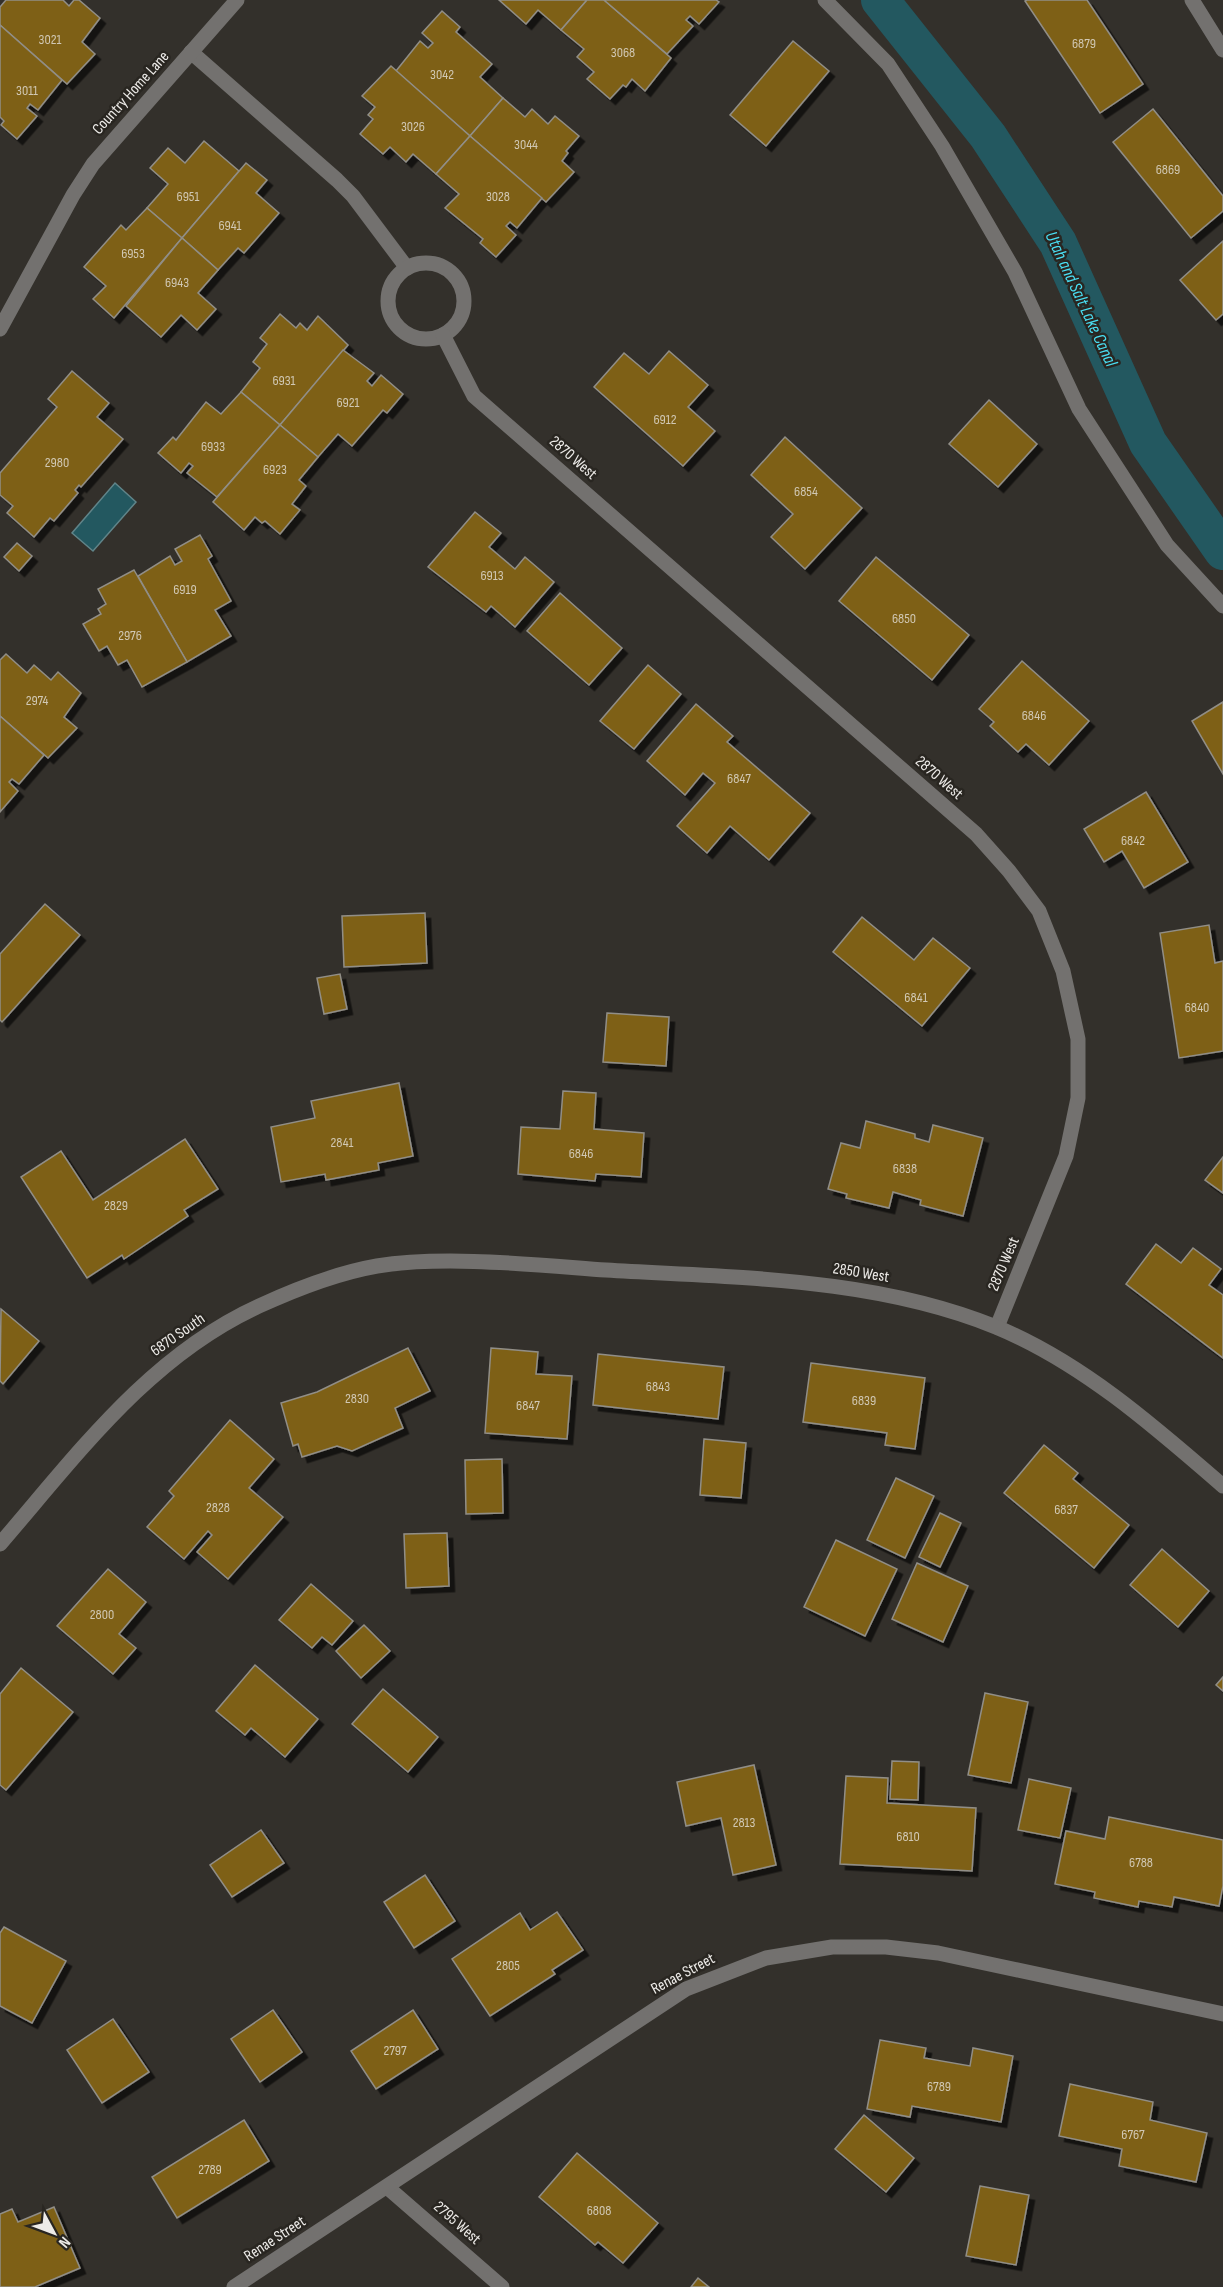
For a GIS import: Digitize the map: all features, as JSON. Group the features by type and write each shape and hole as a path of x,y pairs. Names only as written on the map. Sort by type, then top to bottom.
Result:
{"street":[{"path":"191,52 237,0"},
{"path":"825,0 888,64 942,146 1015,272 1078,409 1167,545 1223,606"},
{"path":"1192,0 1223,50"},
{"name":"Country Home Lane","path":"0,328 72,195 118,133 191,52 345,188 407,268"},
{"path":"424,263 436,264 448,269 463,289 462,314 456,325 443,335 422,340 409,337 391,319 387,307 388,294 392,282 407,268 424,263"},
{"name":"2870 West","path":"443,335 474,396 976,834 1009,871 1039,911 1063,971 1078,1039 1078,1098 1066,1156 997,1327"},
{"name":"2850 West","path":"439,1262 558,1266 803,1282 902,1298 997,1327 1065,1364 1153,1425 1223,1486"},
{"name":"6870 South","path":"0,1544 110,1417 153,1374 201,1339 256,1307 316,1283 378,1266 439,1262"},
{"name":"Renae Street","path":"234,2287 686,1989 766,1958 832,1947 885,1947 938,1953 1223,2014"},
{"name":"2795 West","path":"387,2187 502,2287"}],"water":[{"path":"115,483 136,502 93,551 72,533"}],"building":[{"path":"6,0 63,0 69,6 74,0 79,0 100,18 82,42 95,54 67,84 0,25 0,7"},
{"path":"499,0 587,0 561,30 538,10 526,24"},
{"path":"587,0 604,0 671,58 645,91 632,79 626,87 623,85 610,99 587,79 594,72 577,57 584,49 561,30"},
{"path":"604,0 716,0 719,2 699,24 690,16 686,20 693,26 667,54"},
{"path":"1087,0 1143,84 1100,113 1025,1"},
{"path":"442,11 460,27 456,32 492,64 480,77 503,98 470,136 396,71 420,41 428,48 433,43 422,33"},
{"path":"0,25 62,80 38,110 30,104 27,108 37,116 17,139 1,125 4,121 0,117"},
{"path":"793,41 829,71 766,146 730,115"},
{"path":"391,66 470,136 436,174 413,154 406,162 390,147 383,154 360,134 373,119 368,115 375,107 362,96"},
{"path":"503,98 525,117 532,109 548,124 555,116 579,136 566,151 568,153 562,161 574,172 546,202 470,136"},
{"path":"1153,109 1223,196 1223,211 1191,238 1113,142"},
{"path":"470,136 542,198 517,228 510,222 506,226 516,235 496,257 480,243 483,239 445,208 459,194 436,174"},
{"path":"204,141 239,171 182,238 147,208 168,184 150,168 168,148 185,163"},
{"path":"246,163 267,180 256,193 279,213 244,253 238,248 218,270 182,238"},
{"path":"147,208 182,238 114,318 93,299 106,286 84,267 121,225 126,230"},
{"path":"182,238 218,270 198,293 216,309 197,330 181,315 161,337 126,306"},
{"path":"1223,241 1223,314 1216,320 1180,280"},
{"path":"280,314 296,328 300,323 307,330 318,316 348,345 280,425 241,392 260,368 253,362 267,344 260,338"},
{"path":"343,350 374,373 367,381 372,386 381,375 403,394 387,413 383,410 352,446 338,434 318,457 280,425"},
{"path":"669,351 708,385 688,407 715,431 683,466 594,387 624,353 649,374"},
{"path":"72,371 109,403 97,417 123,439 81,487 79,485 75,490 78,493 54,521 50,518 34,537 7,513 13,506 0,495 0,473 57,407 48,399"},
{"path":"241,392 280,425 217,497 187,473 193,466 189,463 181,473 158,453 173,437 176,440 206,402 221,414"},
{"path":"989,400 1037,444 998,487 949,444"},
{"path":"280,425 318,457 299,480 306,486 292,504 300,510 280,534 265,521 262,523 255,517 244,530 213,502"},
{"path":"785,437 862,508 805,569 771,537 793,514 751,475"},
{"path":"475,512 501,533 489,547 515,569 525,557 554,582 515,627 491,606 486,612 428,567"},
{"path":"200,535 212,556 208,559 231,601 215,610 231,636 187,662 138,576 170,556 175,565 182,561 175,549"},
{"path":"17,543 32,556 19,571 4,557"},
{"path":"876,557 969,635 932,680 839,601"},
{"path":"134,570 187,662 142,687 127,660 118,665 107,646 99,651 83,624 101,614 98,609 106,604 98,589"},
{"path":"560,593 622,648 589,685 527,631"},
{"path":"6,654 27,673 34,665 51,680 58,672 81,693 64,717 77,728 48,758 0,716 0,660"},
{"path":"1022,661 1089,721 1049,765 1026,744 1018,752 990,726 994,722 979,709"},
{"path":"648,665 681,694 634,749 600,721"},
{"path":"1223,702 1223,774 1192,721"},
{"path":"696,704 733,736 727,742 810,813 769,860 730,826 707,853 677,826 715,783 703,773 685,795 647,761"},
{"path":"0,716 44,755 19,784 12,779 9,782 18,791 0,812"},
{"path":"1146,792 1188,862 1144,888 1122,851 1104,862 1084,829"},
{"path":"45,904 80,935 2,1022 0,1020 0,954"},
{"path":"425,913 427,963 344,967 342,916"},
{"path":"862,917 914,960 933,938 970,968 922,1026 833,952"},
{"path":"1209,925 1215,963 1223,961 1223,1051 1179,1058 1160,933"},
{"path":"340,974 347,1009 324,1014 317,978"},
{"path":"607,1013 669,1017 666,1066 603,1062"},
{"path":"399,1083 413,1156 378,1163 379,1170 326,1180 325,1174 281,1182 271,1127 315,1118 311,1101"},
{"path":"563,1091 596,1093 594,1129 644,1133 641,1177 596,1174 595,1181 518,1174 521,1127 560,1129"},
{"path":"866,1121 915,1134 915,1138 929,1142 933,1125 983,1138 963,1216 920,1205 921,1200 893,1192 889,1208 846,1198 847,1194 828,1189 841,1143 860,1148"},
{"path":"185,1139 218,1189 184,1210 188,1216 124,1259 122,1255 87,1278 21,1177 61,1151 93,1200"},
{"path":"1223,1157 1223,1193 1205,1180"},
{"path":"1156,1244 1181,1263 1193,1248 1221,1269 1209,1285 1223,1295 1223,1358 1126,1284"},
{"path":"1,1309 39,1341 3,1384 0,1381"},
{"path":"408,1348 430,1391 395,1408 403,1428 352,1451 337,1446 302,1457 298,1444 293,1446 281,1403 317,1392"},
{"path":"491,1348 538,1352 536,1374 572,1376 567,1439 485,1433"},
{"path":"598,1354 724,1367 718,1419 593,1405"},
{"path":"811,1363 925,1378 915,1449 885,1445 887,1433 803,1422"},
{"path":"230,1420 274,1459 249,1488 283,1517 228,1579 197,1552 212,1535 208,1531 184,1559 147,1527 174,1496 169,1491"},
{"path":"704,1439 746,1443 741,1498 700,1495"},
{"path":"1044,1445 1078,1473 1073,1479 1129,1525 1094,1568 1004,1493"},
{"path":"502,1459 503,1513 466,1514 465,1460"},
{"path":"896,1478 934,1496 905,1558 867,1540"},
{"path":"940,1513 961,1523 940,1567 919,1557"},
{"path":"447,1533 449,1586 406,1588 404,1534"},
{"path":"836,1540 897,1569 865,1636 804,1607"},
{"path":"1162,1549 1209,1591 1178,1627 1130,1585"},
{"path":"917,1563 968,1586 943,1642 892,1619"},
{"path":"108,1569 146,1602 119,1634 136,1648 113,1674 57,1626"},
{"path":"311,1584 353,1621 332,1645 322,1637 312,1648 279,1620"},
{"path":"364,1625 390,1651 361,1678 336,1651"},
{"path":"255,1665 318,1719 285,1757 251,1728 245,1735 216,1711"},
{"path":"21,1668 73,1712 6,1790 0,1785 0,1694"},
{"path":"1223,1677 1223,1691 1216,1685"},
{"path":"383,1689 438,1737 408,1772 352,1724"},
{"path":"985,1693 1028,1702 1011,1783 968,1775"},
{"path":"892,1761 919,1762 918,1800 890,1799"},
{"path":"754,1765 776,1865 733,1875 721,1818 686,1826 677,1782"},
{"path":"846,1776 888,1778 887,1803 976,1808 972,1871 840,1864"},
{"path":"1029,1779 1071,1788 1060,1838 1018,1830"},
{"path":"1109,1817 1223,1840 1223,1886 1219,1906 1174,1897 1172,1907 1139,1901 1138,1907 1094,1898 1095,1892 1055,1884 1066,1831 1105,1839"},
{"path":"261,1830 284,1863 232,1897 210,1865"},
{"path":"425,1875 455,1921 414,1948 384,1902"},
{"path":"557,1912 583,1950 552,1970 555,1974 490,2016 452,1959 520,1913 530,1930"},
{"path":"4,1927 66,1961 32,2023 0,2006 0,1933"},
{"path":"273,2010 302,2052 260,2082 231,2039"},
{"path":"413,2010 438,2049 376,2089 351,2051"},
{"path":"113,2019 149,2072 102,2103 67,2050"},
{"path":"880,2040 926,2048 924,2058 970,2066 973,2048 1013,2056 1001,2122 912,2106 910,2117 867,2109"},
{"path":"1070,2084 1153,2102 1150,2120 1207,2133 1196,2182 1119,2166 1122,2149 1059,2136"},
{"path":"864,2115 914,2158 886,2192 835,2149"},
{"path":"244,2120 269,2161 177,2218 152,2177"},
{"path":"577,2153 658,2223 623,2263 598,2242 595,2245 539,2197"},
{"path":"980,2186 1029,2195 1016,2265 966,2256"},
{"path":"54,2207 80,2268 35,2287 0,2287 0,2214 12,2209 18,2222"},
{"path":"698,2278 709,2287 691,2287"}],"waterway":[{"name":"Utah and Salt Lake Canal","path":"880,0 988,136 1058,243 1148,443 1223,551"}]}
